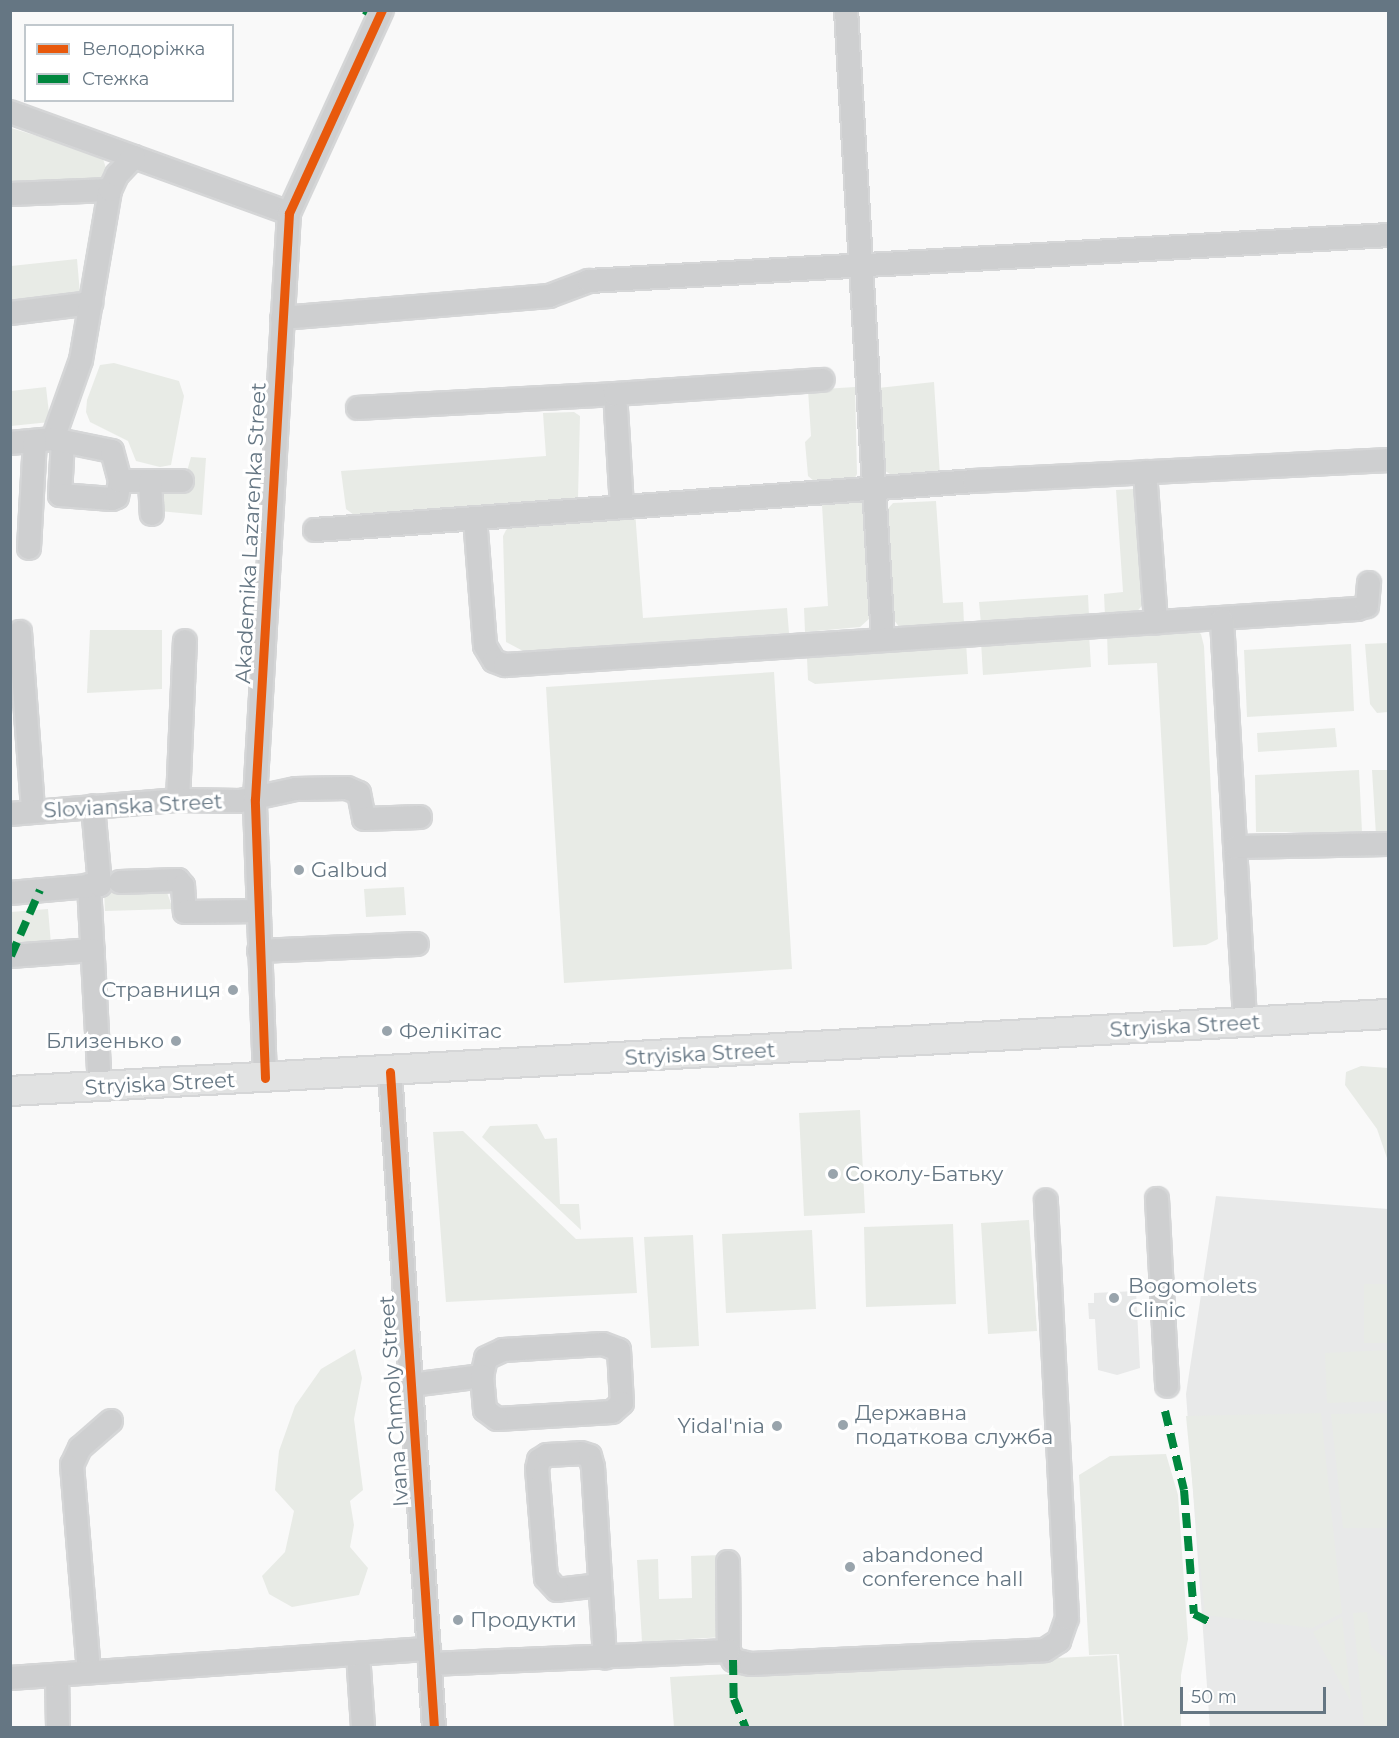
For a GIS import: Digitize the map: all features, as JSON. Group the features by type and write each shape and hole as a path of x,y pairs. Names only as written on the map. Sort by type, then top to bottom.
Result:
{"main road":[{"name":"Stryiska Street","path":"10,1091 390,1072 1389,1014"}],"street":[{"name":"Akademika Lazarenka Street","path":"265,1078 255,799 289,213 382,10"},
{"path":"846,10 883,639"},
{"path":"10,112 289,213"},
{"path":"29,548 50,440 81,360 110,190 117,175 134,158"},
{"path":"10,194 110,190"},
{"path":"282,318 549,296 589,280 1389,235"},
{"path":"10,313 91,303"},
{"path":"358,408 823,380"},
{"path":"615,394 622,507"},
{"path":"10,443 50,440 112,451 120,481 117,497 112,499 60,495 50,440"},
{"path":"315,530 875,488 1389,460"},
{"path":"1145,472 1156,623"},
{"path":"120,481 182,481"},
{"path":"150,481 152,514"},
{"path":"475,518 485,646 494,661 505,665 883,639 1222,620 1357,609 1367,606 1369,583"},
{"path":"1222,620 1245,1022"},
{"path":"20,632 33,812"},
{"path":"178,800 185,641"},
{"name":"Slovianska Street","path":"10,814 178,800 255,799 296,789 347,788 359,793 364,819 420,817"},
{"path":"10,893 100,885 93,806"},
{"path":"1236,846 1389,844"},
{"path":"120,882 178,880 183,886 185,912 258,911"},
{"path":"89,885 100,1087"},
{"path":"259,951 417,944"},
{"path":"10,956 93,950"},
{"name":"Ivana Chmoly Street","path":"390,1072 434,1728"},
{"path":"1157,1199 1167,1386"},
{"path":"728,1562 729,1651 733,1660 751,1664 1046,1650 1059,1641 1067,1618 1046,1201"},
{"path":"613,1345 619,1350 622,1403 612,1412 497,1419 484,1410 482,1376 486,1358 503,1350 613,1345"},
{"path":"411,1384 482,1376"},
{"path":"89,1672 72,1465 80,1448 111,1421"},
{"path":"600,1585 556,1590 546,1578 537,1468 539,1460 547,1455 590,1456 600,1585 605,1658"},
{"path":"10,1678 358,1654 430,1657 605,1658 729,1651"},
{"path":"358,1654 363,1728"},
{"path":"57,1675 58,1728"}],"shaded area":[{"path":"11,128 102,156 106,168 103,179 11,184"},
{"path":"77,259 80,294 11,301 11,266"},
{"path":"114,363 179,381 184,396 171,465 160,467 136,461 128,441 90,422 86,412 87,400 100,365"},
{"path":"934,382 940,476 898,479 882,469 878,388"},
{"path":"46,387 50,422 11,426 11,391"},
{"path":"855,387 857,474 854,480 814,481 808,476 805,442 811,436 808,390"},
{"path":"574,412 580,416 578,498 354,515 346,509 341,471 546,456 543,413"},
{"path":"191,457 206,458 202,515 159,511 162,484 184,482"},
{"path":"1133,489 1138,493 1145,602 1135,614 1105,616 1104,594 1123,592 1116,490"},
{"path":"936,501 943,603 963,602 964,624 900,628 891,616 885,512 893,503"},
{"path":"863,502 870,618 860,627 805,632 804,608 828,606 822,505"},
{"path":"635,511 643,618 787,608 789,633 523,651 506,642 503,536 506,530 514,524"},
{"path":"1088,595 1089,616 981,624 979,602"},
{"path":"90,630 162,630 162,689 87,693"},
{"path":"1195,630 1201,634 1204,646 1218,939 1206,945 1173,947 1157,663 1108,665 1107,634"},
{"path":"1089,634 1091,667 983,675 981,642"},
{"path":"966,642 968,674 815,684 808,680 807,658 812,653"},
{"path":"1388,643 1388,712 1377,713 1370,704 1365,644"},
{"path":"1351,644 1354,711 1247,717 1244,650"},
{"path":"774,672 792,969 564,983 546,687"},
{"path":"1335,728 1337,747 1258,752 1257,733"},
{"path":"1359,770 1362,832 1256,832 1255,775"},
{"path":"1372,770 1388,770 1388,834 1376,835"},
{"path":"157,883 165,887 173,909 105,911 104,891"},
{"path":"404,887 406,915 366,917 364,889"},
{"path":"48,909 51,944 11,948 11,912"},
{"path":"1361,1066 1388,1068 1388,1161 1377,1129 1345,1085 1346,1072"},
{"path":"860,1110 865,1213 804,1216 799,1113"},
{"path":"537,1124 545,1139 557,1138 560,1204 579,1204 581,1230 482,1137 490,1126"},
{"path":"463,1131 576,1239 633,1237 637,1293 446,1302 433,1132"},
{"path":"1216,1196 1388,1209 1388,1727 1210,1728 1186,1394"},
{"path":"1029,1220 1037,1331 988,1334 981,1223"},
{"path":"953,1224 956,1304 866,1307 864,1227"},
{"path":"812,1230 816,1309 726,1313 722,1234"},
{"path":"693,1235 699,1346 651,1348 644,1237"},
{"path":"1364,1284 1388,1284 1388,1343 1364,1343"},
{"path":"1136,1291 1140,1368 1117,1375 1098,1370 1095,1319 1089,1319 1088,1303 1094,1303 1094,1293"},
{"path":"355,1349 362,1378 354,1419 363,1490 350,1501 354,1525 350,1547 368,1568 359,1595 292,1607 269,1594 262,1576 285,1552 294,1511 275,1490 279,1451 295,1406 321,1369"},
{"path":"1388,1350 1388,1401 1327,1403 1325,1353"},
{"path":"1321,1413 1342,1613 1312,1628 1205,1615 1186,1416"},
{"path":"1388,1413 1388,1528 1343,1528 1331,1414"},
{"path":"1166,1454 1178,1495 1188,1639 1181,1675 1181,1727 1124,1727 1119,1654 1089,1655 1079,1475 1110,1456"},
{"path":"722,1555 723,1637 642,1642 637,1560 658,1559 659,1599 692,1598 691,1556"},
{"path":"1367,1612 1371,1647 1385,1658 1388,1727 1364,1725 1353,1613"},
{"path":"1342,1617 1351,1702 1313,1632"},
{"path":"1117,1655 1122,1727 674,1727 670,1677"}],"marked path":[{"path":"364,10 368,12"},
{"path":"11,956 40,890"},
{"path":"1165,1411 1184,1490 1194,1614 1212,1623"},
{"path":"733,1660 734,1699 746,1728"}],"cycle path":[{"path":"265,1078 255,799 289,213 382,10"},
{"path":"390,1072 434,1728"}],"place":[{"name":"Galbud","path":"299,870"},
{"name":"Стравниця","path":"233,990"},
{"name":"Фелікітас","path":"387,1031"},
{"name":"Близенько","path":"176,1041"},
{"name":"Соколу-Батьку","path":"833,1174"},
{"name":"Bogomolets Clinic","path":"1114,1298"},
{"name":"Державна податкова служба","path":"843,1425"},
{"name":"Yidalʹnia","path":"777,1426"},
{"name":"abandoned conference hall","path":"850,1567"},
{"name":"Продукти","path":"458,1620"}]}
